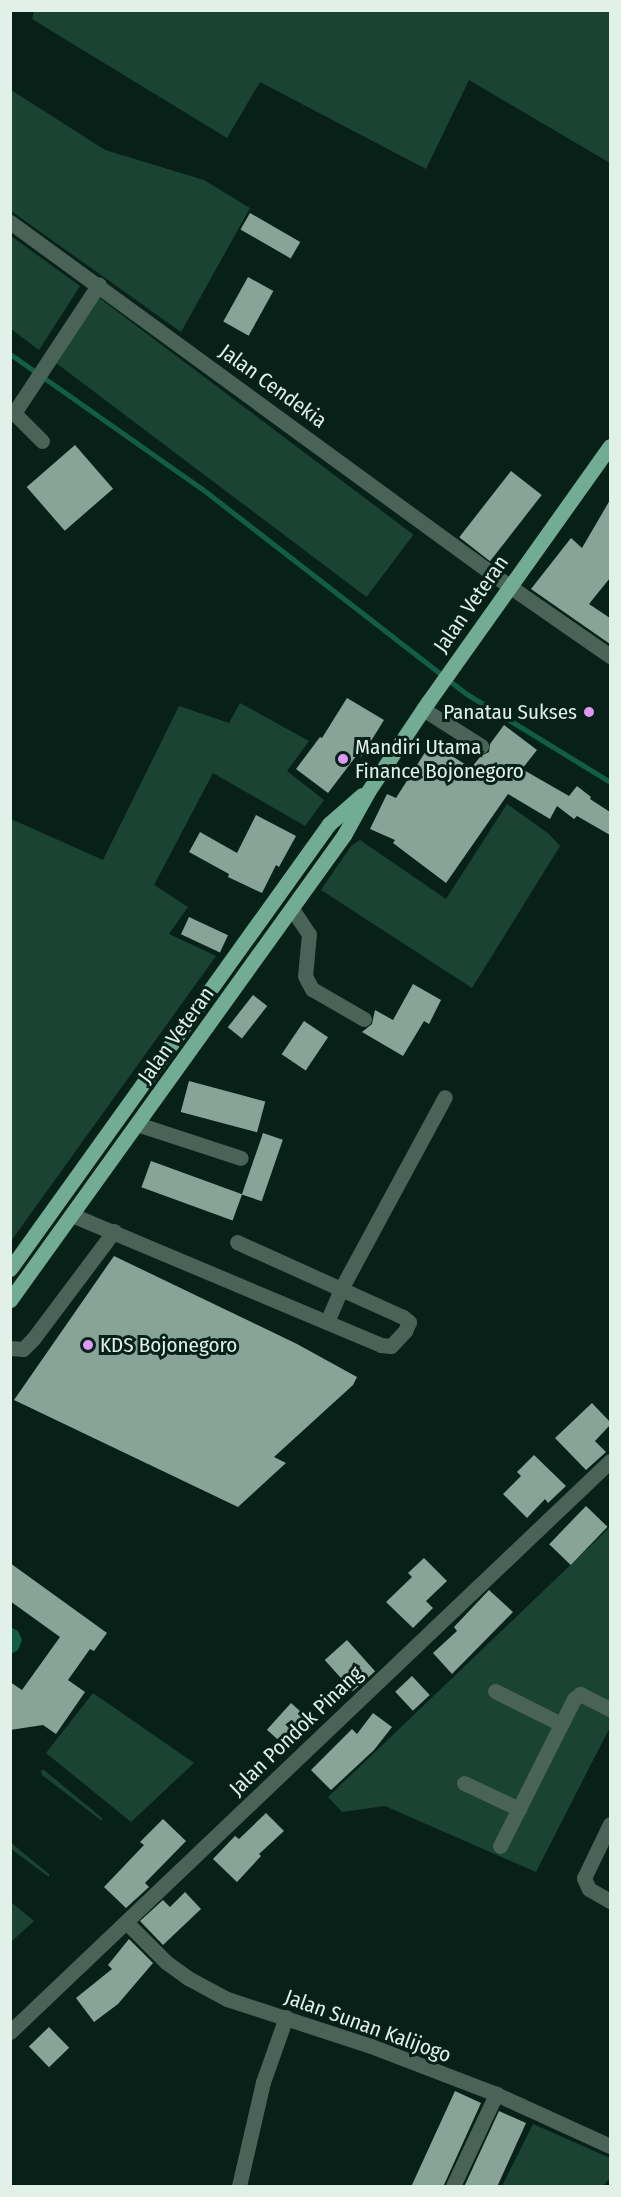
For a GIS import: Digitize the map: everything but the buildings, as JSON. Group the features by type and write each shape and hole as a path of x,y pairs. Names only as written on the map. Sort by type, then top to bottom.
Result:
{"main road":[{"name":"Jalan Veteran","path":"12,1293 72,1215 292,909 344,835 369,790 426,705 610,446"},
{"name":"Jalan Veteran","path":"10,1269 329,824 369,790"}],"street":[{"name":"Jalan Cendekia","path":"10,222 99,284 510,586 610,656"},
{"path":"42,441 14,413 99,284"},
{"path":"426,705 481,746"},
{"path":"292,909 309,934 305,976 312,989 364,1019"},
{"path":"327,1322 341,1289 445,1097"},
{"path":"137,1125 241,1158"},
{"path":"72,1215 381,1345 391,1346 405,1331 409,1322 403,1317 237,1242"},
{"path":"10,1348 23,1348 33,1339 114,1231"},
{"name":"Jalan Pondok Pinang","path":"10,2032 610,1461"},
{"path":"495,1691 561,1724"},
{"path":"500,1846 573,1699 580,1694 610,1709"},
{"path":"464,1783 519,1809"},
{"path":"610,1824 584,1878 589,1889 610,1901"},
{"name":"Jalan Sunan Kalijogo","path":"127,1923 166,1962 188,1978 227,1999 324,2029 496,2094 610,2146"},
{"path":"239,2187 263,2082 285,2018"},
{"path":"453,2187 496,2094"}],"shaded area":[{"path":"34,11 610,11 610,163 469,80 426,169 260,82 227,138 32,19"},
{"path":"11,90 105,150 204,180 250,208 181,332 11,211"},
{"path":"11,236 80,286 39,350 11,329"},
{"path":"98,297 413,535 367,597 51,359"},
{"path":"240,703 309,741 287,771 324,800 305,826 213,773 154,885 188,907 169,934 216,956 11,1241 11,819 103,860 179,706 229,723"},
{"path":"507,804 549,834 560,846 472,988 321,890 351,846 360,840 446,899"},
{"path":"610,1527 610,1727 536,1872 385,1806 342,1812 328,1797"},
{"path":"10,1627 18,1631 22,1640 18,1650 11,1654"},
{"path":"93,1693 194,1763 131,1822 46,1753"},
{"path":"41,1770 44,1770 102,1818 102,1821 42,1775"},
{"path":"10,1842 49,1874 49,1877 11,1849"},
{"path":"11,1902 34,1921 11,1942"},
{"path":"533,2124 610,2158 610,2178 603,2186 502,2186"}],"waterway":[{"path":"10,354 201,488 465,693 610,782"}],"place":[{"name":"Panatau Sukses","path":"589,712"},
{"name":"Mandiri Utama Finance Bojonegoro","path":"343,759"},
{"name":"KDS Bojonegoro","path":"88,1345"}]}
